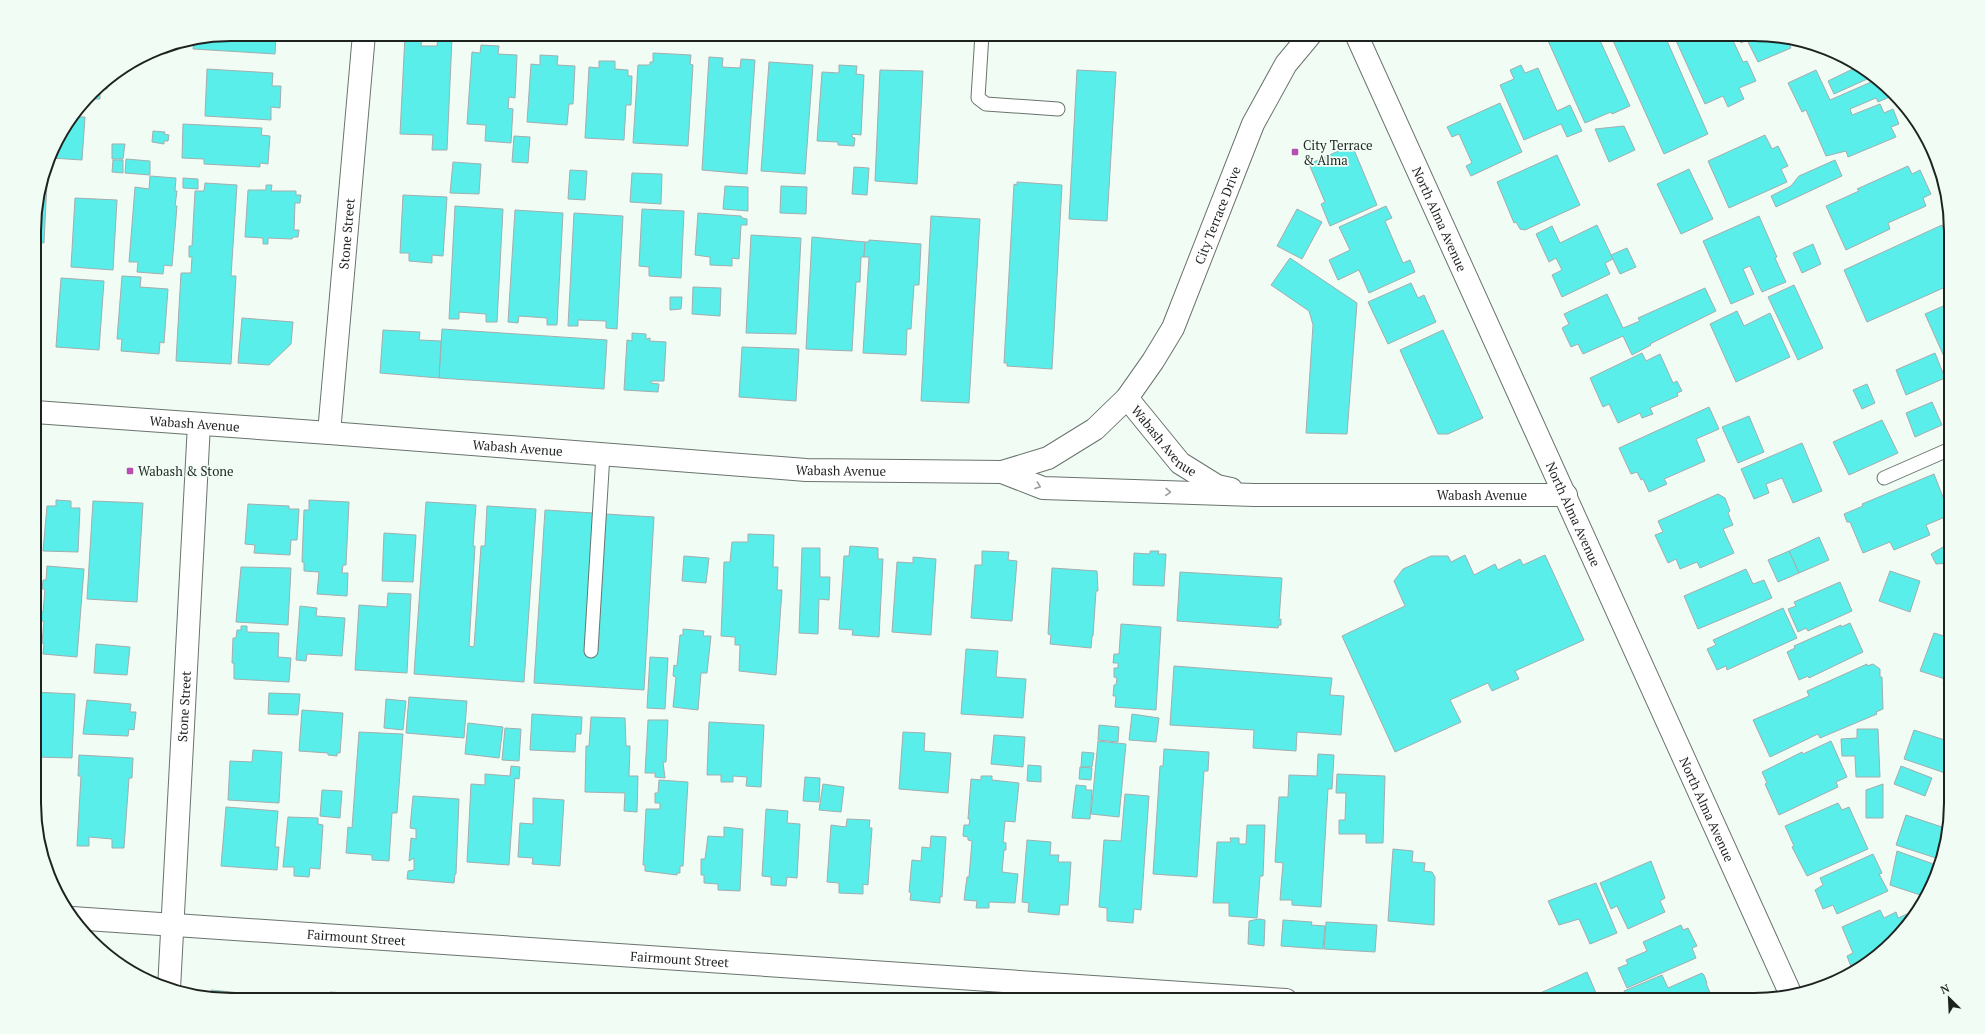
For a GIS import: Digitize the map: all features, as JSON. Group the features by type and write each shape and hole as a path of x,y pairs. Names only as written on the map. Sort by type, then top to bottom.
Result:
{"street":[{"name":"Stone Street","path":"329,433 363,41"},
{"name":"City Terrace Drive","path":"1127,398 1173,328 1253,124 1286,64 1305,41"},
{"name":"North Alma Avenue","path":"1359,41 1788,989"},
{"name":"Wabash Avenue","path":"41,412 806,470 1002,472 1048,458 1094,429 1127,398 1180,463 1217,486 1254,495"},
{"name":"Stone Street","path":"169,983 199,424"},
{"name":"Wabash Avenue","path":"1002,472 1043,488 1254,495 1566,495"},
{"name":"Fairmount Street","path":"80,919 1181,993"}],"lane":[{"path":"982,41 978,98 986,104 1058,109"},
{"path":"1884,478 1944,452"},
{"path":"591,651 603,454"}],"building":[{"path":"219,41 276,41 275,54 193,49 194,45"},
{"path":"405,41 422,41 421,46 437,46 438,41 452,41 447,150 432,150 433,135 400,134"},
{"path":"1548,41 1600,41 1630,106 1585,123"},
{"path":"1613,41 1667,41 1708,134 1664,154"},
{"path":"1676,41 1733,41 1743,62 1747,61 1756,81 1739,88 1744,99 1728,107 1723,96 1705,104"},
{"path":"1748,41 1766,41 1790,45 1791,48 1758,62"},
{"path":"481,45 499,46 498,54 517,55 515,98 509,97 508,108 513,109 511,143 485,141 486,125 467,124 472,52 480,53"},
{"path":"653,53 691,55 690,64 693,65 688,146 633,143 638,65 650,65 650,62 653,62"},
{"path":"540,55 558,56 557,65 575,66 573,104 569,104 567,125 527,122 531,64 540,65"},
{"path":"709,57 723,58 722,67 740,68 741,59 755,60 747,174 702,170"},
{"path":"599,61 615,61 615,69 628,70 628,76 632,76 631,105 626,105 624,140 585,138 589,67 599,68"},
{"path":"769,62 813,65 805,174 761,171"},
{"path":"839,65 857,66 856,74 864,75 861,135 852,134 852,137 855,138 854,146 838,145 838,142 817,141 822,72 839,73"},
{"path":"1521,65 1525,73 1538,68 1557,111 1570,105 1582,131 1567,137 1561,124 1524,140 1500,85 1514,79 1510,70"},
{"path":"207,69 273,73 272,86 281,86 280,108 271,107 271,120 205,116"},
{"path":"1853,69 1868,79 1834,94 1828,81"},
{"path":"880,70 923,71 917,184 875,181"},
{"path":"1077,70 1116,72 1107,221 1069,219"},
{"path":"1816,70 1830,100 1872,82 1888,97 1878,102 1876,98 1850,109 1852,115 1880,104 1884,113 1893,109 1899,124 1891,127 1896,137 1848,157 1846,151 1826,156 1806,110 1802,112 1788,83"},
{"path":"100,94 100,99 95,99"},
{"path":"1500,103 1522,152 1471,176 1466,166 1472,163 1459,134 1452,137 1447,127"},
{"path":"79,117 85,117 82,160 55,158"},
{"path":"183,124 262,128 261,135 270,136 268,164 260,163 260,167 204,164 204,159 182,158"},
{"path":"1624,126 1635,150 1609,162 1595,129"},
{"path":"153,131 165,132 164,134 169,135 168,141 164,141 164,144 152,142"},
{"path":"1765,135 1772,149 1778,146 1788,166 1781,169 1787,182 1729,208 1708,161"},
{"path":"514,136 530,137 528,163 512,162"},
{"path":"112,144 125,144 123,159 112,159"},
{"path":"1352,145 1377,205 1330,226 1321,204 1325,202 1309,164"},
{"path":"1557,155 1580,205 1525,230 1520,229 1516,222 1514,223 1497,182"},
{"path":"126,159 150,161 150,175 125,173"},
{"path":"113,160 123,160 123,173 112,172"},
{"path":"1835,160 1842,176 1776,207 1771,196 1791,186 1799,176"},
{"path":"453,162 481,164 479,194 450,193"},
{"path":"1908,166 1912,174 1920,170 1931,194 1923,198 1926,206 1888,223 1890,229 1846,250 1826,206 1859,191 1857,189"},
{"path":"854,167 869,168 867,195 852,194"},
{"path":"1689,169 1713,219 1681,234 1657,184"},
{"path":"570,170 587,171 585,200 568,199"},
{"path":"632,173 662,174 661,204 630,202"},
{"path":"150,176 176,178 175,191 177,191 175,206 177,206 172,266 164,265 163,274 137,272 138,262 129,262 135,187 149,189"},
{"path":"183,178 198,179 198,189 183,188"},
{"path":"1017,182 1062,185 1052,369 1007,366 1007,363 1004,363 1014,184 1017,185"},
{"path":"47,183 44,243 41,243 41,219"},
{"path":"205,183 237,185 231,276 236,276 231,364 176,361 181,273 191,273 192,257 189,257 189,246 192,246 195,191 204,191"},
{"path":"266,185 272,185 271,191 296,191 296,195 301,195 300,203 295,203 294,230 299,230 298,237 293,237 292,239 268,238 268,244 263,244 263,238 245,237 248,190 266,190"},
{"path":"725,186 748,187 748,211 723,209"},
{"path":"781,186 807,187 806,214 780,213"},
{"path":"403,195 447,197 443,256 432,255 432,263 409,261 409,253 400,253"},
{"path":"75,198 117,200 113,270 71,267"},
{"path":"455,206 503,209 497,322 486,322 486,314 459,312 459,319 449,319"},
{"path":"1386,206 1392,218 1385,221 1403,263 1410,260 1415,272 1369,293 1359,270 1338,280 1329,260 1350,250 1339,227"},
{"path":"642,209 684,211 681,278 649,276 649,267 639,266"},
{"path":"1297,209 1322,222 1302,259 1277,246"},
{"path":"515,210 563,213 557,325 547,325 547,318 519,316 518,323 508,322"},
{"path":"574,213 623,216 617,329 606,328 606,321 578,320 578,326 568,326"},
{"path":"698,213 741,216 742,218 747,219 747,225 741,225 739,259 732,258 732,266 710,265 710,257 695,255"},
{"path":"931,216 980,219 969,403 921,401"},
{"path":"1759,216 1786,282 1762,292 1750,266 1743,269 1754,294 1731,304 1703,241"},
{"path":"1597,225 1613,259 1605,263 1610,274 1562,297 1552,275 1562,270 1556,258 1549,262 1536,234 1552,226 1560,243"},
{"path":"1942,225 1944,230 1944,288 1867,322 1844,270"},
{"path":"751,235 801,238 796,334 746,333"},
{"path":"812,237 865,242 864,257 861,257 860,282 856,282 852,351 806,349"},
{"path":"869,240 921,244 919,285 914,285 911,329 907,329 906,355 863,353 869,257 864,257 865,242 869,242"},
{"path":"1813,244 1821,264 1802,273 1793,253"},
{"path":"1627,248 1636,267 1620,274 1611,255"},
{"path":"1290,258 1357,303 1347,434 1306,433 1313,325 1309,311 1271,285"},
{"path":"122,276 141,277 140,287 168,289 164,343 160,342 159,354 121,351 122,339 117,339"},
{"path":"61,278 104,281 99,350 56,347"},
{"path":"1411,283 1418,298 1424,295 1436,322 1388,344 1368,302"},
{"path":"1794,285 1823,348 1798,360 1768,297"},
{"path":"693,287 721,288 720,316 692,314"},
{"path":"1705,288 1716,311 1650,344 1651,345 1632,355 1623,336 1583,354 1578,344 1571,347 1562,328 1569,324 1564,314 1607,294 1623,328 1640,321 1638,318"},
{"path":"670,297 682,297 681,309 670,310"},
{"path":"1944,306 1944,357 1925,314"},
{"path":"1737,311 1744,326 1770,313 1790,357 1736,382 1710,324"},
{"path":"242,318 293,322 291,344 269,365 238,363"},
{"path":"442,329 607,340 604,389 439,378"},
{"path":"383,330 420,332 419,340 441,341 439,378 380,373"},
{"path":"1443,330 1483,418 1448,434 1438,434 1400,350"},
{"path":"632,333 646,334 646,339 650,338 650,341 666,342 664,381 651,381 651,383 659,384 658,392 624,390 627,340 632,341"},
{"path":"742,347 799,349 796,401 739,397"},
{"path":"1642,353 1646,361 1660,354 1673,383 1677,381 1682,391 1677,393 1678,396 1650,408 1653,414 1642,418 1640,413 1618,423 1609,404 1603,407 1590,378"},
{"path":"1935,353 1944,378 1906,395 1896,370"},
{"path":"1867,384 1875,403 1862,409 1853,390"},
{"path":"1932,402 1942,425 1915,437 1906,413"},
{"path":"1709,407 1719,429 1696,439 1705,461 1664,479 1667,484 1649,492 1643,479 1641,480 1637,472 1631,474 1619,448"},
{"path":"1749,416 1764,452 1738,463 1722,427"},
{"path":"1882,420 1898,453 1849,475 1833,442"},
{"path":"1802,443 1822,491 1793,503 1782,478 1766,484 1769,493 1754,499 1741,469"},
{"path":"1934,474 1944,500 1944,518 1926,525 1930,535 1894,550 1890,542 1863,553 1850,522 1847,522 1844,514 1863,506 1862,504"},
{"path":"1718,494 1725,498 1730,511 1728,513 1733,525 1723,529 1734,553 1700,568 1697,562 1680,569 1676,559 1668,563 1655,535 1663,532 1658,521"},
{"path":"56,500 71,501 71,508 80,508 78,552 43,551 47,506 56,506"},
{"path":"309,500 349,502 346,565 343,565 342,573 348,573 347,596 317,594 319,572 304,571 304,562 302,562 304,510 309,510"},
{"path":"93,501 143,503 137,602 87,599"},
{"path":"426,502 476,505 469,646 474,647 481,546 485,546 487,506 536,509 524,682 414,674"},
{"path":"248,504 289,506 289,509 299,509 297,540 291,540 290,555 254,553 255,545 245,544"},
{"path":"545,510 594,513 600,553 603,554 606,514 654,517 644,690 534,683"},
{"path":"384,533 416,535 413,582 382,581"},
{"path":"748,534 774,535 773,567 778,567 777,590 782,590 776,675 739,671 740,645 735,645 735,637 721,636 724,562 730,562 732,542 748,542"},
{"path":"1819,537 1829,560 1799,573 1789,551"},
{"path":"850,546 878,548 878,559 883,559 879,637 852,635 853,630 839,629 844,556 849,556"},
{"path":"1944,546 1944,563 1936,564 1931,554"},
{"path":"802,548 820,548 820,577 830,577 829,600 819,599 818,634 799,633"},
{"path":"982,551 1009,552 1008,560 1017,561 1012,621 971,618 975,565 982,565"},
{"path":"1150,551 1159,551 1158,554 1166,554 1164,586 1133,585 1134,553 1150,554"},
{"path":"1789,551 1799,573 1778,582 1768,560"},
{"path":"1465,555 1474,575 1495,564 1498,570 1520,559 1523,565 1545,555 1584,640 1515,671 1519,679 1492,691 1488,683 1450,700 1461,722 1395,752 1342,636 1405,606 1394,581 1403,569 1431,556 1448,556 1451,562"},
{"path":"684,556 709,558 706,583 682,581"},
{"path":"913,557 936,559 931,635 892,632 897,562 913,563"},
{"path":"47,566 84,569 77,657 43,654 44,644 42,643 44,621 41,621 41,612 43,612 45,589 42,589 43,580 46,580"},
{"path":"241,567 291,568 288,625 236,622"},
{"path":"1052,568 1097,571 1098,591 1096,591 1091,648 1050,644 1051,635 1048,634"},
{"path":"1746,569 1753,584 1764,580 1772,598 1698,629 1684,596"},
{"path":"1890,571 1920,581 1910,612 1879,601"},
{"path":"1180,572 1282,578 1279,620 1281,619 1281,625 1279,625 1278,628 1177,621"},
{"path":"1840,582 1852,611 1808,631 1806,628 1798,632 1788,609 1796,606 1794,602"},
{"path":"388,593 411,594 407,673 355,670 359,605 387,607"},
{"path":"300,606 317,608 316,616 345,618 342,656 307,654 306,661 296,660"},
{"path":"1783,608 1797,638 1727,670 1726,666 1717,670 1707,649 1716,645 1713,640"},
{"path":"1850,623 1863,652 1809,678 1808,676 1799,680 1787,652 1795,648 1794,646 1841,625 1841,627"},
{"path":"1121,624 1161,627 1156,710 1115,707 1116,696 1113,696 1114,685 1116,685 1117,678 1114,677 1114,668 1118,668 1118,663 1113,663 1114,654 1119,654"},
{"path":"241,626 247,626 247,632 279,633 278,657 291,658 289,682 234,679 234,663 232,663 233,638 236,638 237,630 241,630"},
{"path":"683,629 704,631 703,636 711,636 707,673 701,673 698,710 673,707 676,677 673,676 674,665 677,666 680,635 683,635"},
{"path":"1934,633 1944,636 1944,679 1920,671"},
{"path":"96,644 130,647 127,675 94,673"},
{"path":"966,649 998,651 996,677 1026,679 1023,718 961,714"},
{"path":"650,657 668,658 665,709 647,708"},
{"path":"1867,664 1867,666 1873,664 1880,669 1880,677 1882,677 1883,709 1876,712 1877,714 1820,738 1818,734 1770,757 1753,720 1809,696 1807,691"},
{"path":"1174,666 1332,678 1330,695 1344,696 1341,735 1297,732 1296,751 1253,748 1254,730 1170,725"},
{"path":"41,692 75,694 72,758 41,757"},
{"path":"269,693 300,694 298,715 268,714"},
{"path":"409,697 467,701 464,738 406,733"},
{"path":"386,699 406,701 403,730 384,728"},
{"path":"87,700 131,704 130,712 136,712 134,730 129,729 128,736 83,734"},
{"path":"302,710 343,713 340,753 337,753 337,756 328,755 328,753 299,751"},
{"path":"532,714 582,717 581,734 576,734 575,752 530,750"},
{"path":"1132,714 1159,718 1156,742 1129,740"},
{"path":"591,717 625,718 626,746 630,746 629,776 638,776 637,812 624,811 625,793 585,792 586,746 589,746"},
{"path":"648,720 668,720 666,762 663,762 665,778 655,777 655,773 645,773"},
{"path":"709,722 764,725 761,787 746,786 747,777 733,776 733,782 721,782 721,775 707,775"},
{"path":"468,723 503,727 499,758 465,754"},
{"path":"1099,725 1119,727 1118,742 1098,740"},
{"path":"505,728 521,729 519,761 502,760"},
{"path":"1857,729 1878,729 1880,777 1856,777 1855,756 1842,756 1841,739 1857,738"},
{"path":"1914,730 1944,740 1944,773 1904,759"},
{"path":"359,732 403,734 397,813 392,813 389,861 372,860 372,855 346,853 348,827 352,828"},
{"path":"903,732 925,733 924,751 951,753 948,793 899,789"},
{"path":"994,735 1025,737 1023,767 991,764"},
{"path":"1098,741 1126,744 1119,817 1091,814"},
{"path":"1831,741 1847,777 1836,782 1838,787 1779,815 1765,784 1767,783 1762,772 1802,752 1803,754"},
{"path":"1164,749 1209,752 1208,771 1204,771 1197,877 1153,874 1160,766 1163,766"},
{"path":"253,750 282,752 279,803 228,800 230,761 252,762"},
{"path":"1082,752 1094,753 1092,767 1081,767"},
{"path":"1318,754 1334,755 1332,789 1328,789 1321,907 1292,905 1292,900 1280,900 1283,863 1275,862 1279,797 1288,797 1289,775 1317,776"},
{"path":"79,755 133,758 132,778 129,778 124,848 112,848 112,839 89,837 89,846 77,846 81,776 78,776"},
{"path":"1028,765 1041,766 1041,782 1027,781"},
{"path":"511,766 520,767 519,779 515,778 509,865 467,862 471,784 485,785 485,774 510,776"},
{"path":"1901,766 1932,778 1925,796 1894,784"},
{"path":"1080,767 1092,768 1091,780 1079,779"},
{"path":"1337,774 1385,776 1383,843 1366,843 1366,834 1339,834 1339,820 1345,820 1346,793 1336,793"},
{"path":"981,776 992,776 992,780 1019,783 1015,822 1005,821 1003,842 1006,843 1006,850 1004,850 1002,872 1018,874 1015,903 989,902 989,908 976,908 977,901 964,900 967,877 969,877 972,841 968,840 968,837 963,836 964,825 969,825 970,819 968,819 971,779 981,780"},
{"path":"805,777 820,778 819,802 803,801"},
{"path":"659,780 688,782 683,866 680,866 680,873 677,873 677,875 645,871 645,865 643,865 646,809 660,809 660,803 655,803 655,793 658,793"},
{"path":"823,784 844,787 841,812 819,810"},
{"path":"1883,784 1883,818 1866,818 1866,790"},
{"path":"1076,785 1086,786 1086,790 1092,790 1090,819 1072,818"},
{"path":"322,790 342,791 340,818 320,816"},
{"path":"1125,794 1149,796 1141,910 1134,909 1133,923 1107,921 1107,908 1099,907 1104,840 1121,841"},
{"path":"413,796 459,799 456,874 454,883 407,879 408,871 414,870 414,858 409,861 411,838 416,839 416,829 410,828"},
{"path":"533,798 564,800 560,866 532,864 533,858 518,857 520,823 533,824"},
{"path":"1838,803 1842,810 1849,807 1868,849 1807,876 1792,847 1794,846 1785,826"},
{"path":"226,807 278,811 275,847 279,847 277,870 221,866"},
{"path":"766,809 788,811 787,823 800,824 797,878 787,877 786,886 771,885 771,877 762,876"},
{"path":"1906,815 1942,827 1936,858 1896,845"},
{"path":"288,817 318,818 318,824 323,825 320,869 310,868 309,877 294,876 294,867 283,867"},
{"path":"847,819 870,820 869,828 872,828 868,885 863,884 863,894 839,893 839,883 827,882 831,825 846,827"},
{"path":"1247,825 1265,825 1263,876 1260,876 1257,918 1229,916 1229,903 1213,903 1217,842 1231,842 1230,838 1239,838 1239,844 1246,844"},
{"path":"724,827 743,829 740,891 718,890 718,884 704,883 704,875 701,875 701,859 705,859 708,836 724,837"},
{"path":"931,836 946,837 942,897 940,896 940,903 910,900 911,893 909,892 912,860 921,861 922,847 930,848"},
{"path":"1027,840 1051,842 1050,855 1059,855 1058,862 1071,862 1068,905 1060,905 1059,915 1028,912 1029,903 1022,902"},
{"path":"1393,849 1413,851 1412,862 1425,863 1424,871 1432,872 1435,877 1434,925 1388,921"},
{"path":"1897,851 1934,864 1920,895 1890,885"},
{"path":"1873,854 1882,873 1879,874 1888,891 1837,914 1833,905 1823,909 1815,890 1823,885 1820,878"},
{"path":"1651,861 1665,898 1660,901 1665,912 1628,929 1617,906 1611,909 1600,883"},
{"path":"1596,883 1617,933 1590,944 1579,919 1559,925 1548,901"},
{"path":"1880,910 1884,918 1896,912 1898,918 1908,914 1879,946 1870,954 1851,966 1847,956 1853,953 1842,927"},
{"path":"1259,919 1265,920 1264,946 1248,944 1249,921"},
{"path":"1283,920 1312,922 1311,925 1325,926 1323,949 1281,946"},
{"path":"1326,922 1377,925 1375,952 1324,949"},
{"path":"1681,925 1683,930 1688,928 1697,946 1692,948 1696,958 1627,988 1618,968 1628,964 1626,960 1647,951 1643,942"},
{"path":"1587,972 1596,993 1540,993"},
{"path":"1702,973 1710,993 1625,993 1624,991 1662,975 1668,988"},
{"path":"211,990 242,993 219,993 211,992"}],"place":[{"name":"City Terrace & Alma","path":"1295,152"},
{"name":"Wabash & Stone","path":"130,471"}]}
